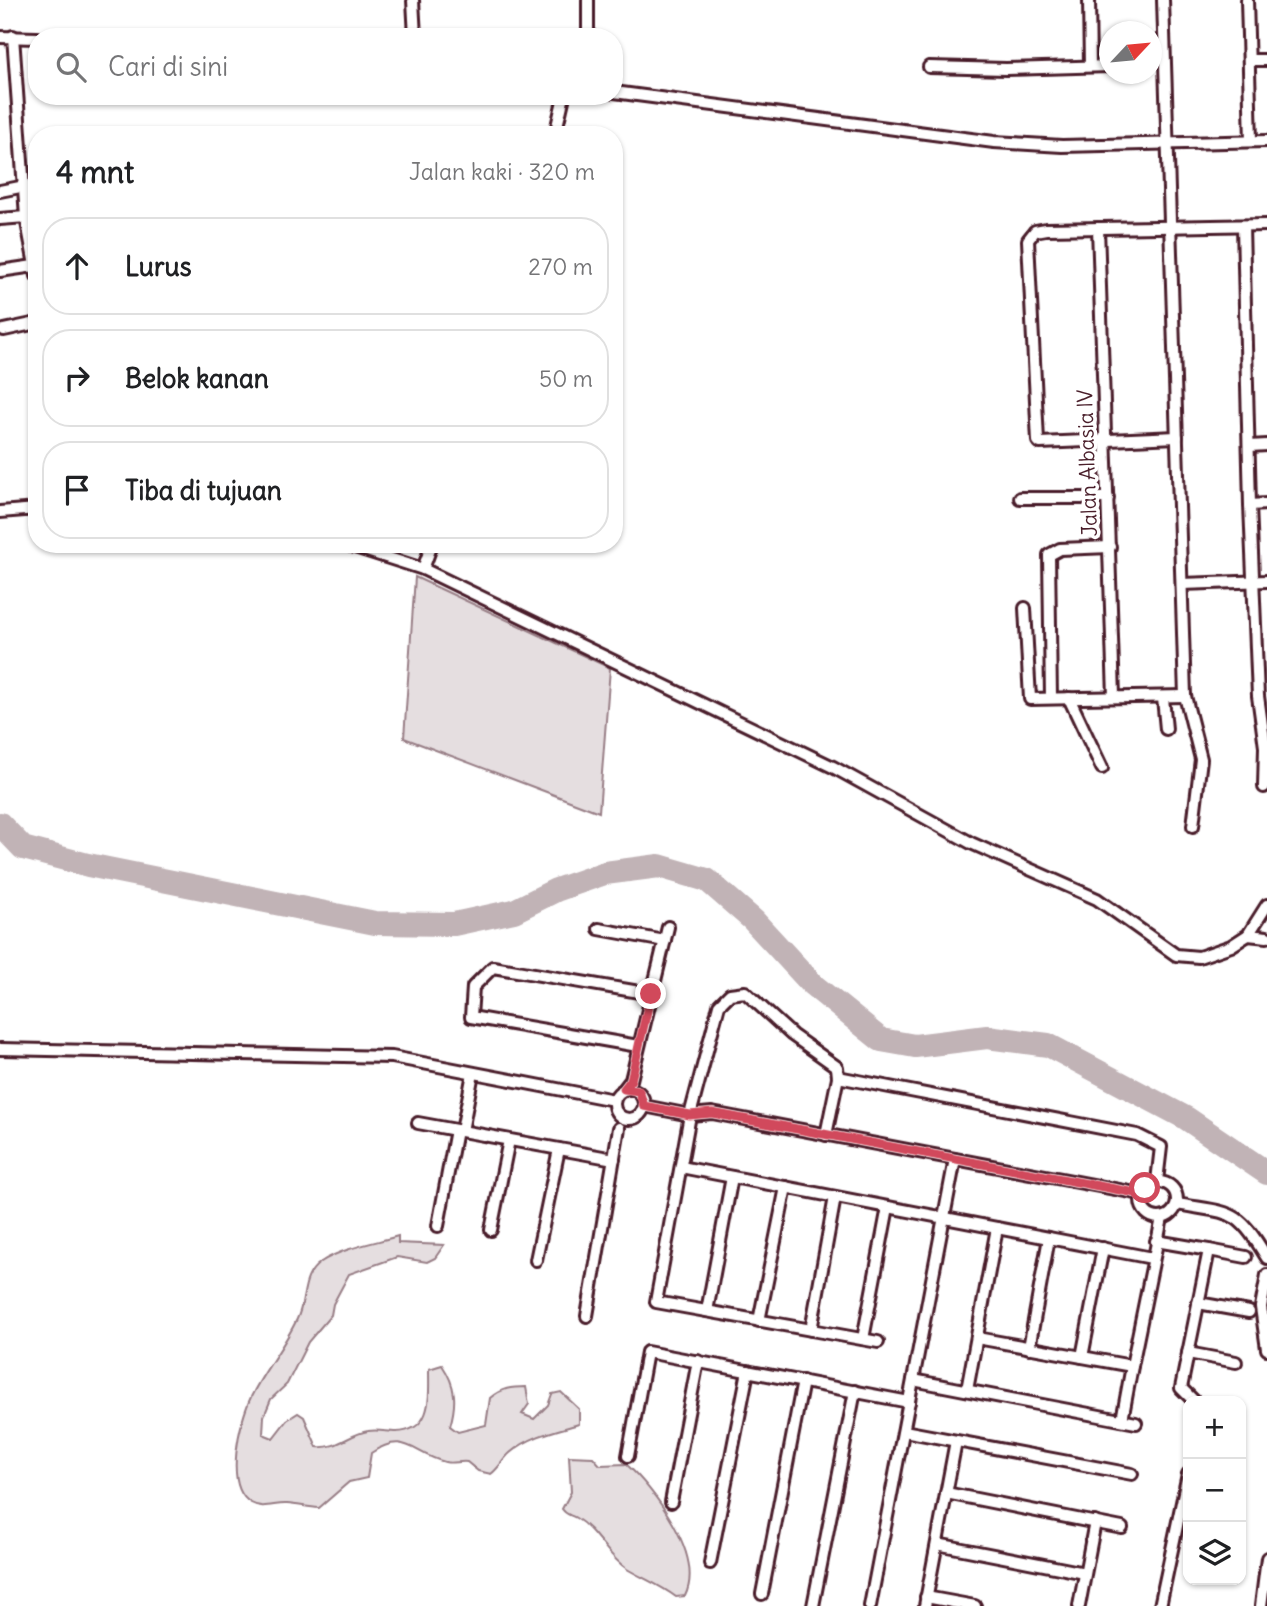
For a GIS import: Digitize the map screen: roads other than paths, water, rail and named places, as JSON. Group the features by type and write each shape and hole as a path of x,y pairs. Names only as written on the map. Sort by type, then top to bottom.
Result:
{"street":[{"path":"413,0 415,28"},
{"path":"588,0 588,28"},
{"path":"1088,0 1090,66"},
{"path":"1163,0 1185,696 1201,760 1193,826"},
{"path":"1247,0 1251,141"},
{"path":"13,36 28,230"},
{"path":"0,37 28,37"},
{"path":"1249,60 1267,60"},
{"path":"929,67 1006,69 1099,66"},
{"path":"623,93 994,142 1062,146 1267,141"},
{"path":"557,126 562,105"},
{"path":"0,191 25,186"},
{"path":"0,219 26,218"},
{"path":"1177,438 1040,443 1036,430 1028,240 1040,229 1171,224 1267,225"},
{"path":"1243,226 1250,505 1254,582 1262,654 1266,747 1264,787"},
{"name":"Jalan Albasia lV","path":"1098,228 1114,696"},
{"path":"0,271 28,271"},
{"path":"4,330 28,325"},
{"path":"1250,446 1267,445"},
{"path":"1020,498 1108,498"},
{"path":"1250,505 1267,504"},
{"path":"0,512 28,510"},
{"path":"1051,698 1049,555 1060,549 1110,547"},
{"path":"379,553 423,569 833,767 971,843 1071,885 1116,912 1176,955 1189,958 1209,955 1248,935 1267,905"},
{"path":"423,569 429,553"},
{"path":"1182,584 1267,581"},
{"path":"1025,607 1030,699 1185,696"},
{"path":"1069,698 1102,768"},
{"path":"1163,698 1166,729"},
{"path":"614,1100 631,1080 668,927"},
{"path":"599,929 665,941"},
{"path":"1248,935 1267,937"},
{"path":"638,1046 471,1017 473,987 493,967 651,994"},
{"path":"826,1135 838,1077 837,1067 792,1034 745,992 730,994 719,1005 690,1115 656,1302 878,1342"},
{"path":"0,1049 391,1057 614,1100"},
{"path":"438,1227 473,1073"},
{"path":"838,1077 1153,1140 1161,1147 1162,1156 1157,1181 1145,1188 1141,1194 1145,1212 1163,1218"},
{"path":"614,1100 616,1112 626,1119 638,1116 644,1106 639,1091 624,1089"},
{"path":"644,1106 690,1115 712,1113 1141,1194"},
{"path":"418,1123 614,1159"},
{"path":"587,1316 619,1128"},
{"path":"491,1230 509,1140"},
{"path":"536,1260 559,1149"},
{"path":"870,1606 955,1159"},
{"path":"681,1167 1152,1258"},
{"path":"707,1311 732,1177"},
{"path":"1122,1420 1156,1241 1163,1218 1172,1213 1177,1204 1173,1187 1157,1181"},
{"path":"759,1321 786,1187"},
{"path":"811,1330 835,1196"},
{"path":"1177,1204 1231,1214 1242,1220 1267,1258"},
{"path":"863,1339 888,1207"},
{"path":"967,1390 997,1228"},
{"path":"1029,1348 1049,1238"},
{"path":"1156,1241 1246,1257"},
{"path":"1082,1357 1103,1248"},
{"path":"1189,1396 1181,1388 1209,1250"},
{"path":"1267,1275 1261,1307 1267,1349"},
{"path":"1198,1303 1249,1312"},
{"path":"977,1338 1132,1366"},
{"path":"628,1456 647,1352 909,1402"},
{"path":"1188,1353 1236,1362"},
{"path":"671,1503 698,1362"},
{"path":"710,1563 748,1371"},
{"path":"913,1380 1136,1423"},
{"path":"762,1594 803,1381"},
{"path":"813,1606 855,1391"},
{"path":"904,1431 1132,1475"},
{"path":"956,1441 926,1601 975,1606"},
{"path":"946,1493 1122,1528"},
{"path":"1160,1606 1183,1498"},
{"path":"1079,1606 1095,1522"},
{"path":"937,1544 1085,1573"},
{"path":"1261,1606 1267,1558"}],"waterway":[{"path":"0,824 23,848 88,865 375,923 454,924 514,911 556,890 605,873 659,866 707,880 753,920 813,985 881,1040 915,1046 987,1037 1048,1045 1186,1118 1267,1173"}]}
